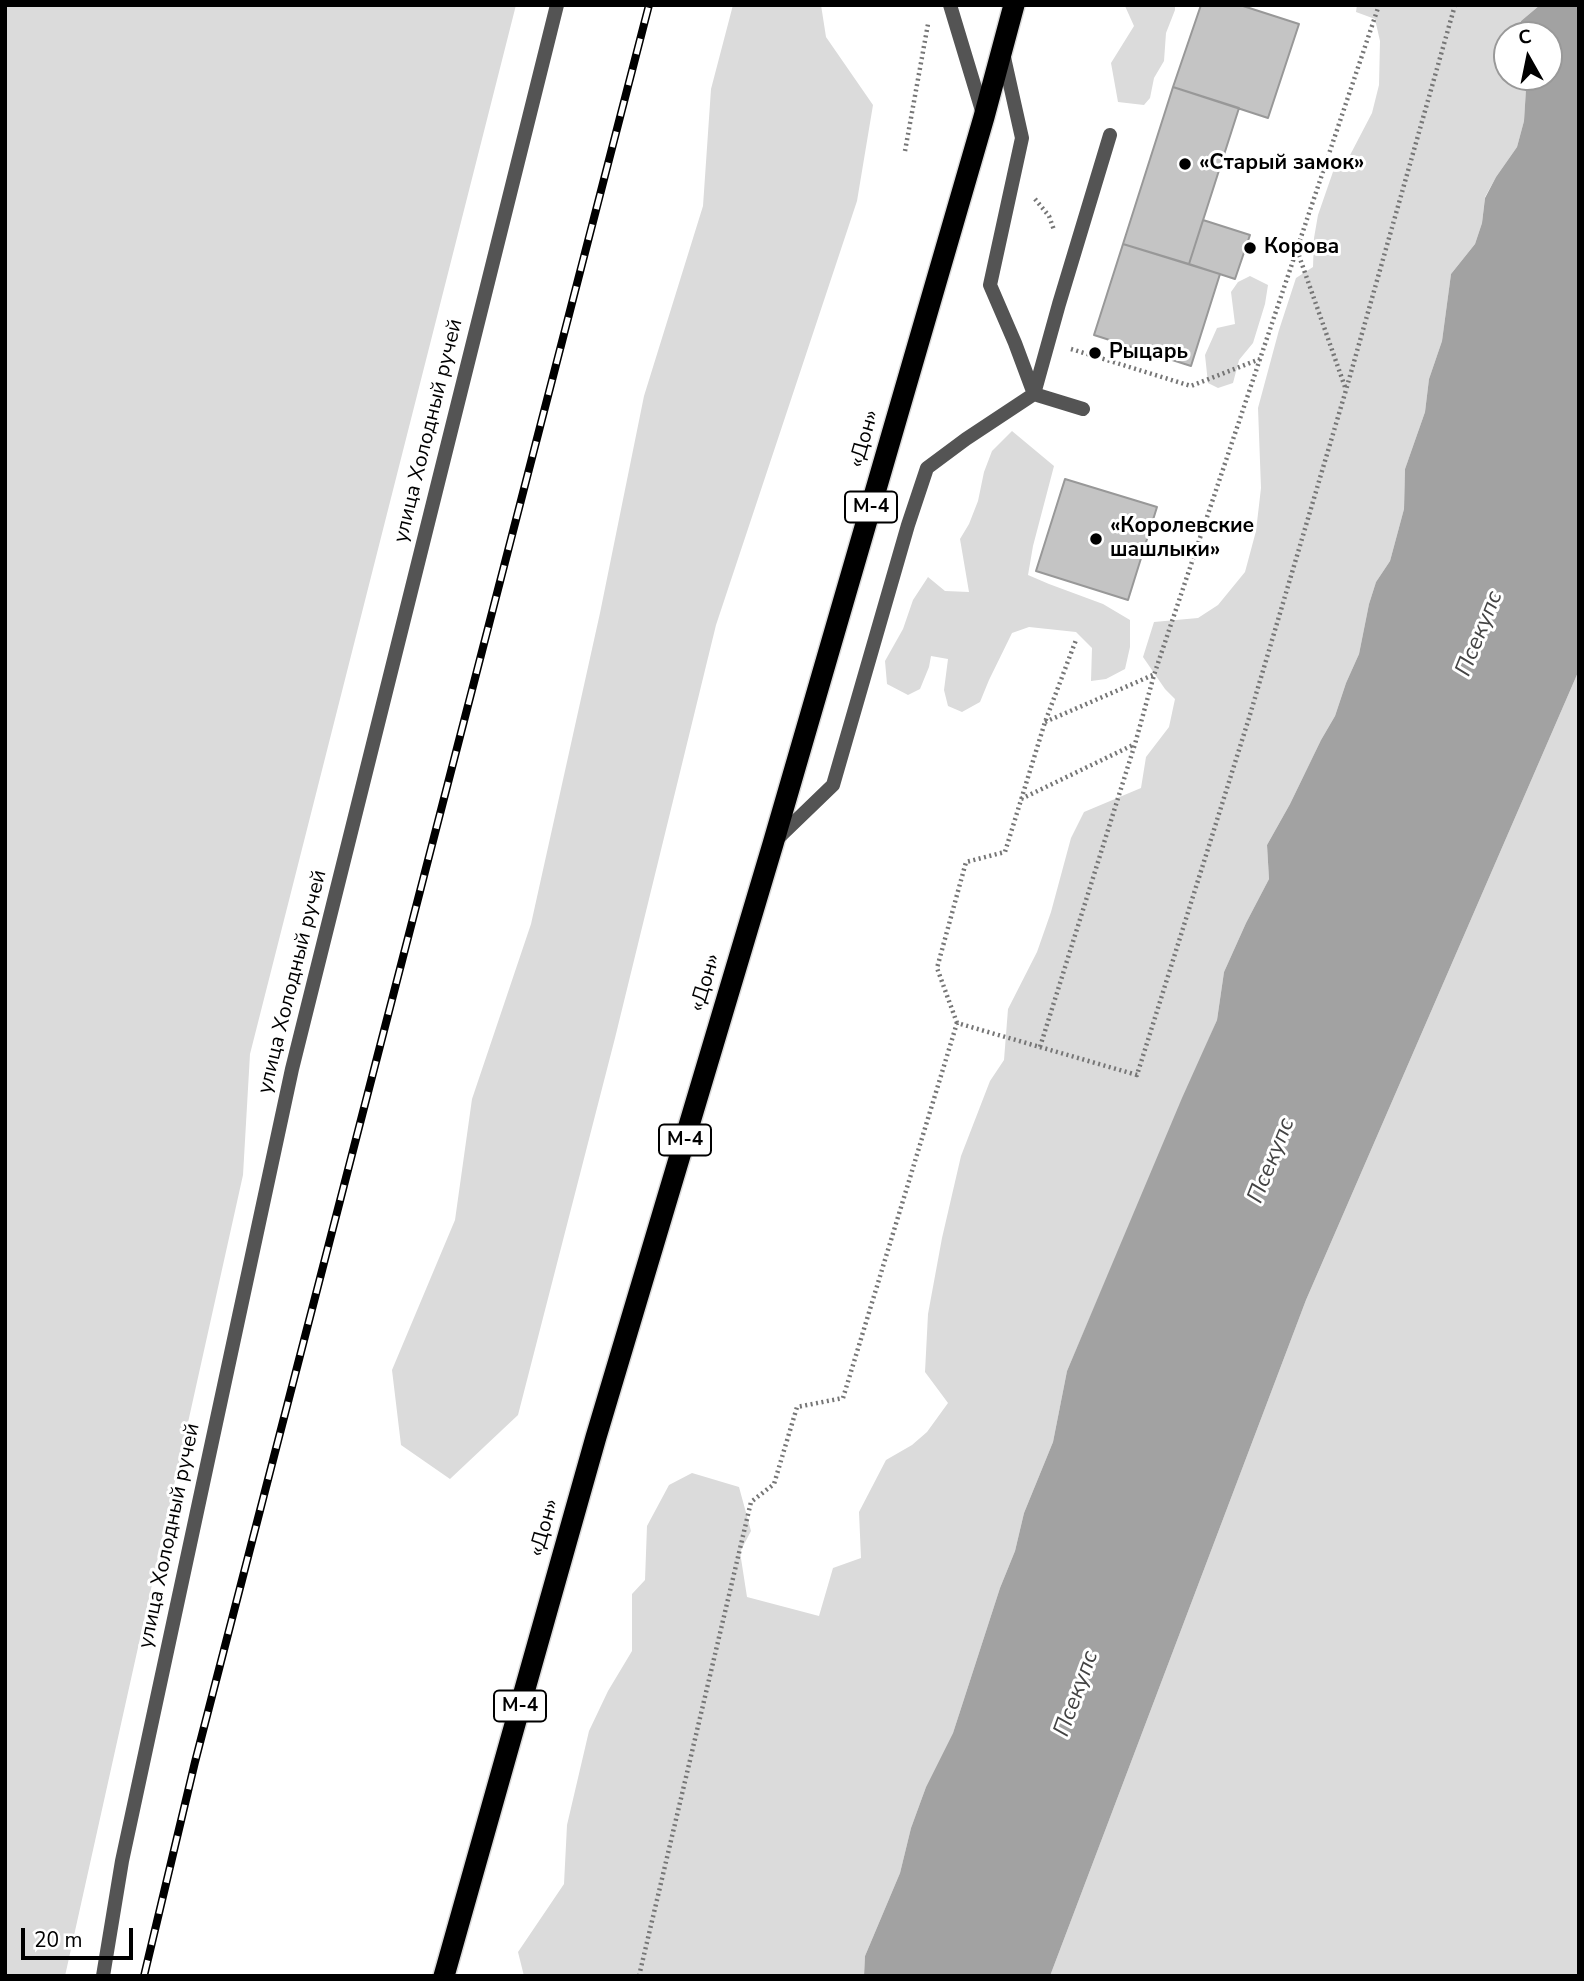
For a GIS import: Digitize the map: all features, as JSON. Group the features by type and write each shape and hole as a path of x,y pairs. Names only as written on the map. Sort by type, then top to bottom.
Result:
{"highway":[{"name":"«Дон»","path":"444,1976 596,1437 773,844 1014,5"}],"street":[{"name":"улица Холодный ручей","path":"103,1976 122,1861 292,1069 557,5"},
{"path":"950,5 984,117"},
{"path":"1002,47 1022,138 990,285 1034,394"},
{"path":"773,844 834,785 908,525 927,468 1034,394 1110,135"},
{"path":"1034,394 1083,409"}],"path":[{"path":"1040,1047 1154,675 1379,5"},
{"path":"957,1023 1137,1075 1245,731 1346,390 1455,5"},
{"path":"905,151 929,19"},
{"path":"1031,193 1049,216 1057,240"},
{"path":"1297,249 1346,390"},
{"path":"1059,304 1060,346 1191,386 1261,359"},
{"path":"639,1976 751,1502 774,1484 797,1407 843,1398 957,1023 937,968 966,862 1005,852 1045,722 1076,640"},
{"path":"1045,722 1154,675"},
{"path":"1020,799 1135,744"}],"shaded area":[{"path":"5,5 516,5 250,1054 243,1175 65,1976 5,1976"},
{"path":"733,5 821,5 826,37 873,105 857,201 716,625 615,1038 518,1415 450,1479 401,1445 392,1370 455,1220 472,1099 531,924 600,613 644,396 703,206 711,89"},
{"path":"1175,5 1166,33 1164,61 1154,78 1150,98 1144,105 1118,102 1111,63 1134,26 1125,6"},
{"path":"1357,5 1540,5 1521,21 1493,21 1493,91 1526,91 1524,121 1517,147 1485,197 1482,223 1475,244 1451,274 1442,341 1429,379 1425,412 1405,469 1404,509 1390,561 1376,582 1369,604 1359,654 1335,716 1267,845 1269,879 1224,972 1217,1020 1067,1371 1053,1442 1024,1513 1015,1551 1000,1588 953,1733 926,1787 911,1828 900,1873 865,1956 864,1976 524,1976 518,1952 564,1884 567,1825 589,1731 608,1691 632,1651 632,1594 645,1580 647,1526 669,1485 692,1473 739,1487 751,1531 740,1552 747,1597 819,1616 833,1568 861,1558 859,1512 886,1460 912,1445 927,1432 948,1403 925,1372 928,1314 961,1156 990,1081 1004,1060 1008,1009 1037,952 1071,838 1084,812 1141,788 1146,757 1169,727 1175,699 1143,657 1154,622 1198,618 1218,605 1245,572 1256,531 1261,488 1258,408 1279,330 1296,278 1313,267 1318,215 1335,166 1348,159 1372,113 1379,85 1380,41 1375,19 1356,12"},
{"path":"1250,276 1268,285 1265,304 1253,343 1239,360 1233,383 1218,388 1208,383 1205,355 1217,328 1235,324 1231,292 1238,282"},
{"path":"1012,431 1054,466 1028,575 1103,604 1130,620 1130,647 1125,669 1106,679 1091,681 1092,648 1076,632 1029,627 1012,633 980,702 962,712 948,706 944,690 948,659 931,656 920,689 908,695 887,684 885,661 903,629 913,600 928,577 945,591 969,592 960,539 978,501 992,451"},
{"path":"1579,670 1579,1976 1050,1976 1306,1300"}],"water":[{"name":"Псекупс","path":"1540,5 1579,5 1579,670 1306,1300 1050,1976 864,1976 865,1956 900,1873 911,1828 926,1787 953,1733 1000,1588 1015,1551 1024,1513 1053,1442 1067,1371 1217,1020 1224,972 1269,879 1267,845 1335,716 1359,654 1369,604 1376,582 1390,561 1404,509 1405,469 1425,412 1429,379 1442,341 1451,274 1475,244 1482,223 1485,198 1517,147 1524,121 1526,91 1563,91 1563,21 1521,21"}],"building":[{"path":"1201,5 1240,5 1299,24 1268,118 1173,87"},
{"name":"«Старый замок»","path":"1173,87 1239,108 1189,264 1123,244"},
{"path":"1203,220 1250,235 1235,279 1189,264"},
{"path":"1123,244 1220,274 1191,366 1094,335"},
{"name":"«Королевские шашлыки»","path":"1065,479 1157,507 1128,600 1036,571"}],"railway":[{"path":"144,1976 195,1762 649,5"}],"place":[{"name":"«Старый замок»","path":"1185,164"},
{"name":"Корова","path":"1250,248"},
{"name":"Рыцарь","path":"1095,353"},
{"name":"«Королевские шашлыки»","path":"1096,539"}]}
